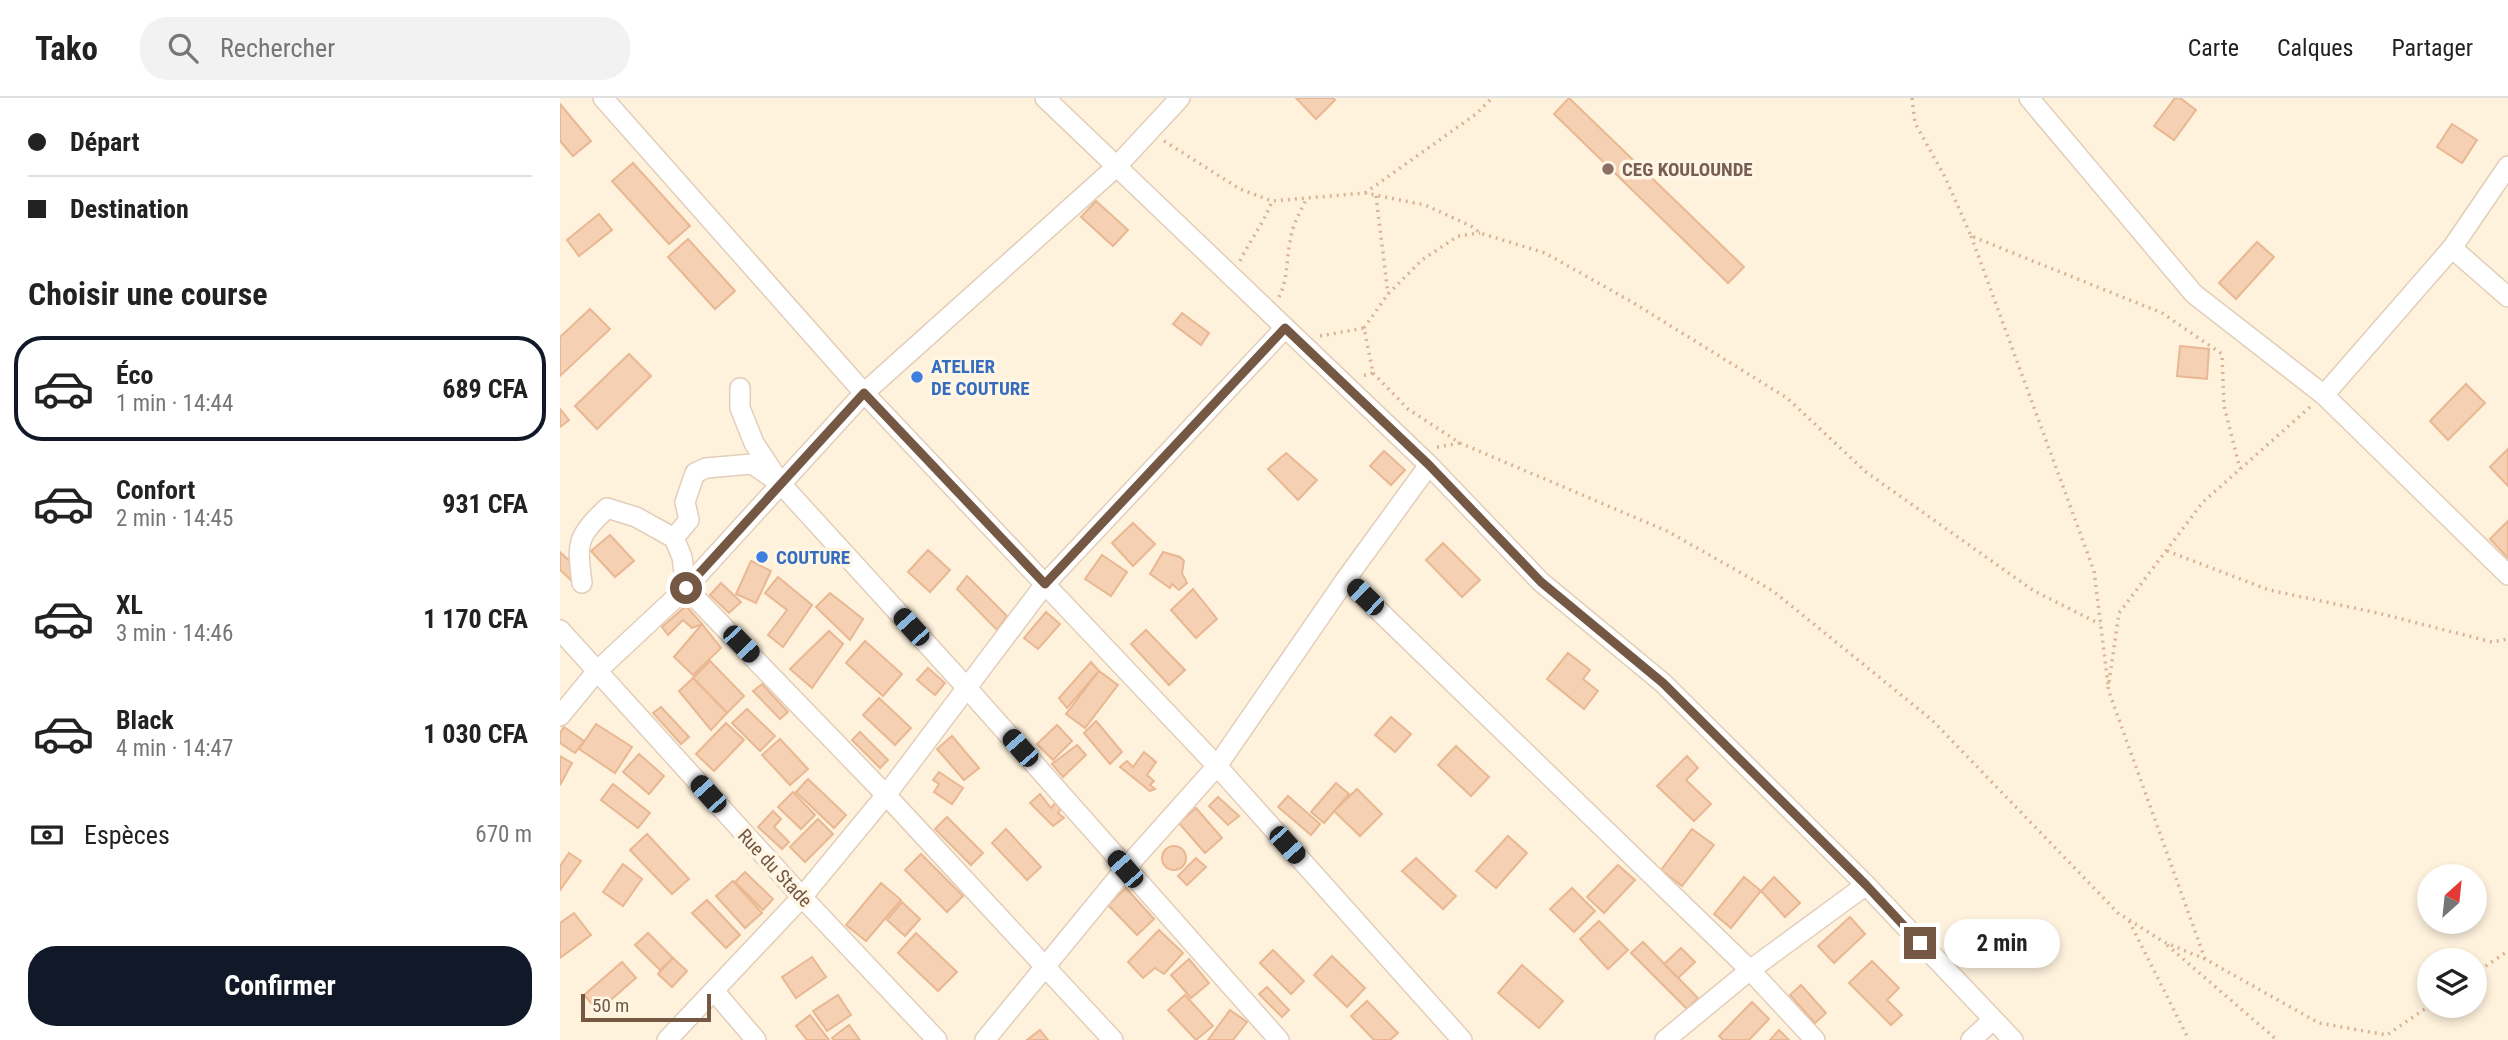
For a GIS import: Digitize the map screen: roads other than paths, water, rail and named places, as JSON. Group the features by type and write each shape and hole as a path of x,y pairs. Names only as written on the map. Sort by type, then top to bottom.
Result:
{"street":[{"path":"603,98 864,393 1217,766 1462,1040"},
{"path":"1045,98 1429,465 1541,582 1663,683 1866,885 2013,1040"},
{"path":"560,716 597,671 686,588 864,393 1116,167 1180,98"},
{"path":"2029,98 2194,294 2324,395 2508,575"},
{"path":"2324,395 2452,248 2508,166"},
{"path":"2452,248 2508,297"},
{"path":"667,1040 802,897 886,795 1045,584 1291,334"},
{"path":"740,388 740,408 754,443 781,485 967,688 1279,1040"},
{"path":"674,538 689,520 685,502 695,473 706,468 752,464 781,485"},
{"path":"985,1040 1125,869 1217,766 1346,579 1429,465"},
{"path":"582,583 577,546 587,526 607,508 636,517 674,538 682,557 686,588 886,795 1113,1040"},
{"path":"1346,579 1750,970 1815,1040"},
{"name":"Rue du Stade","path":"560,630 802,897 937,1040"},
{"path":"1665,1040 1750,970 1866,885"},
{"path":"715,992 757,1040"},
{"path":"1971,1040 1993,1020"}],"place":[{"name":"CEG KOULOUNDE","path":"1608,169"},
{"name":"ATELIER DE COUTURE","path":"917,377"},
{"name":"COUTURE","path":"762,557"}]}
